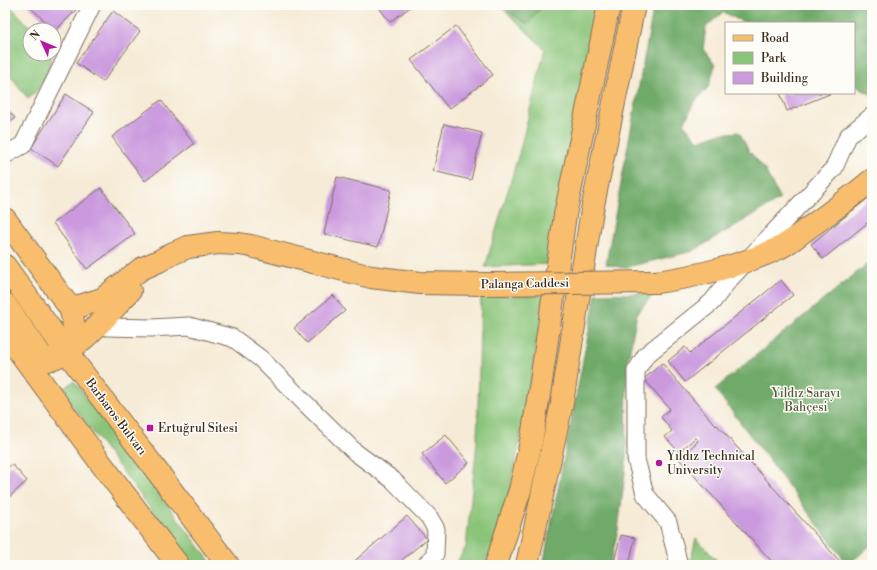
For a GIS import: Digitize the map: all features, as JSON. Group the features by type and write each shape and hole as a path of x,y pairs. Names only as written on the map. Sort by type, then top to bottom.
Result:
{"main road":[{"path":"496,565 520,490 532,437 565,215 609,5"},
{"path":"527,565 562,403 592,210 634,5"},
{"name":"Palanga Caddesi","path":"70,308 102,299 141,270 171,254 188,247 218,243 239,244 371,277 420,283 484,284 656,282 680,279 748,260 780,248 837,209 872,180"},
{"path":"5,219 70,308 74,322 74,334 66,351"},
{"path":"5,304 42,355 47,360 56,358 79,342 99,324 159,261"},
{"name":"Barbaros Bulvarı","path":"5,266 66,351 228,565"},
{"path":"5,332 95,456 178,565"}],"street":[{"path":"5,155 23,145 92,5"},
{"path":"677,565 678,561 668,522 645,494 636,459 636,371 646,355 712,302 728,281 834,168 848,136 872,116"},
{"path":"99,324 107,327 151,328 189,326 233,338 250,350 356,452 393,480 430,517 436,528 435,554 426,565"}],"green space":[{"path":"5,5 9,5 25,22 22,22 22,62 50,62 41,85 28,99 5,68"},
{"path":"499,5 602,5 549,264 485,267 520,150 545,49"},
{"path":"506,5 543,5 528,24 509,12"},
{"path":"654,5 872,5 872,95 855,86 855,22 743,22 723,12 706,27 703,49 715,65 709,86 693,104 684,124 698,141 718,134 739,132 749,151 764,168 780,199 693,251 623,268 606,264"},
{"name":"Yıldız Sarayı Bahçesi","path":"872,260 872,544 848,565 715,389"},
{"path":"655,293 637,313 627,365 626,465 618,530 610,565 543,565 596,294"},
{"path":"545,295 523,426 508,499 487,565 455,565 466,547 477,442 481,296"},
{"path":"74,381 213,565 193,565 61,390"},
{"path":"696,538 721,565 690,565"}],"building":[{"path":"28,5 71,5 76,10 62,24 62,22 46,22"},
{"path":"377,5 413,5 390,22"},
{"path":"113,11 140,31 103,82 76,63"},
{"path":"456,26 493,75 449,109 411,60"},
{"path":"66,94 94,112 58,166 31,148"},
{"path":"780,94 830,94 787,111"},
{"path":"161,100 194,144 145,181 112,137"},
{"path":"5,107 15,118 5,127"},
{"path":"444,124 482,133 471,180 433,171"},
{"path":"337,177 391,190 378,247 324,234"},
{"path":"101,188 135,234 87,269 53,223"},
{"path":"872,195 872,219 823,259 811,244"},
{"path":"781,280 793,295 685,382 668,361 685,347 690,353"},
{"path":"333,295 345,311 307,343 294,328"},
{"path":"662,363 716,426 717,425 843,565 775,565 679,459 698,441 695,438 679,452 665,437 672,431 661,417 670,409 644,379"},
{"path":"446,435 469,463 445,483 422,454"},
{"path":"12,464 27,481 7,499 5,497 5,470"},
{"path":"407,516 427,539 396,565 350,565"},
{"path":"621,535 635,538 629,565 613,565"}],"place":[{"name":"Ertuğrul Sitesi","path":"150,428"},
{"name":"Yıldız Technical University","path":"659,463"}]}
